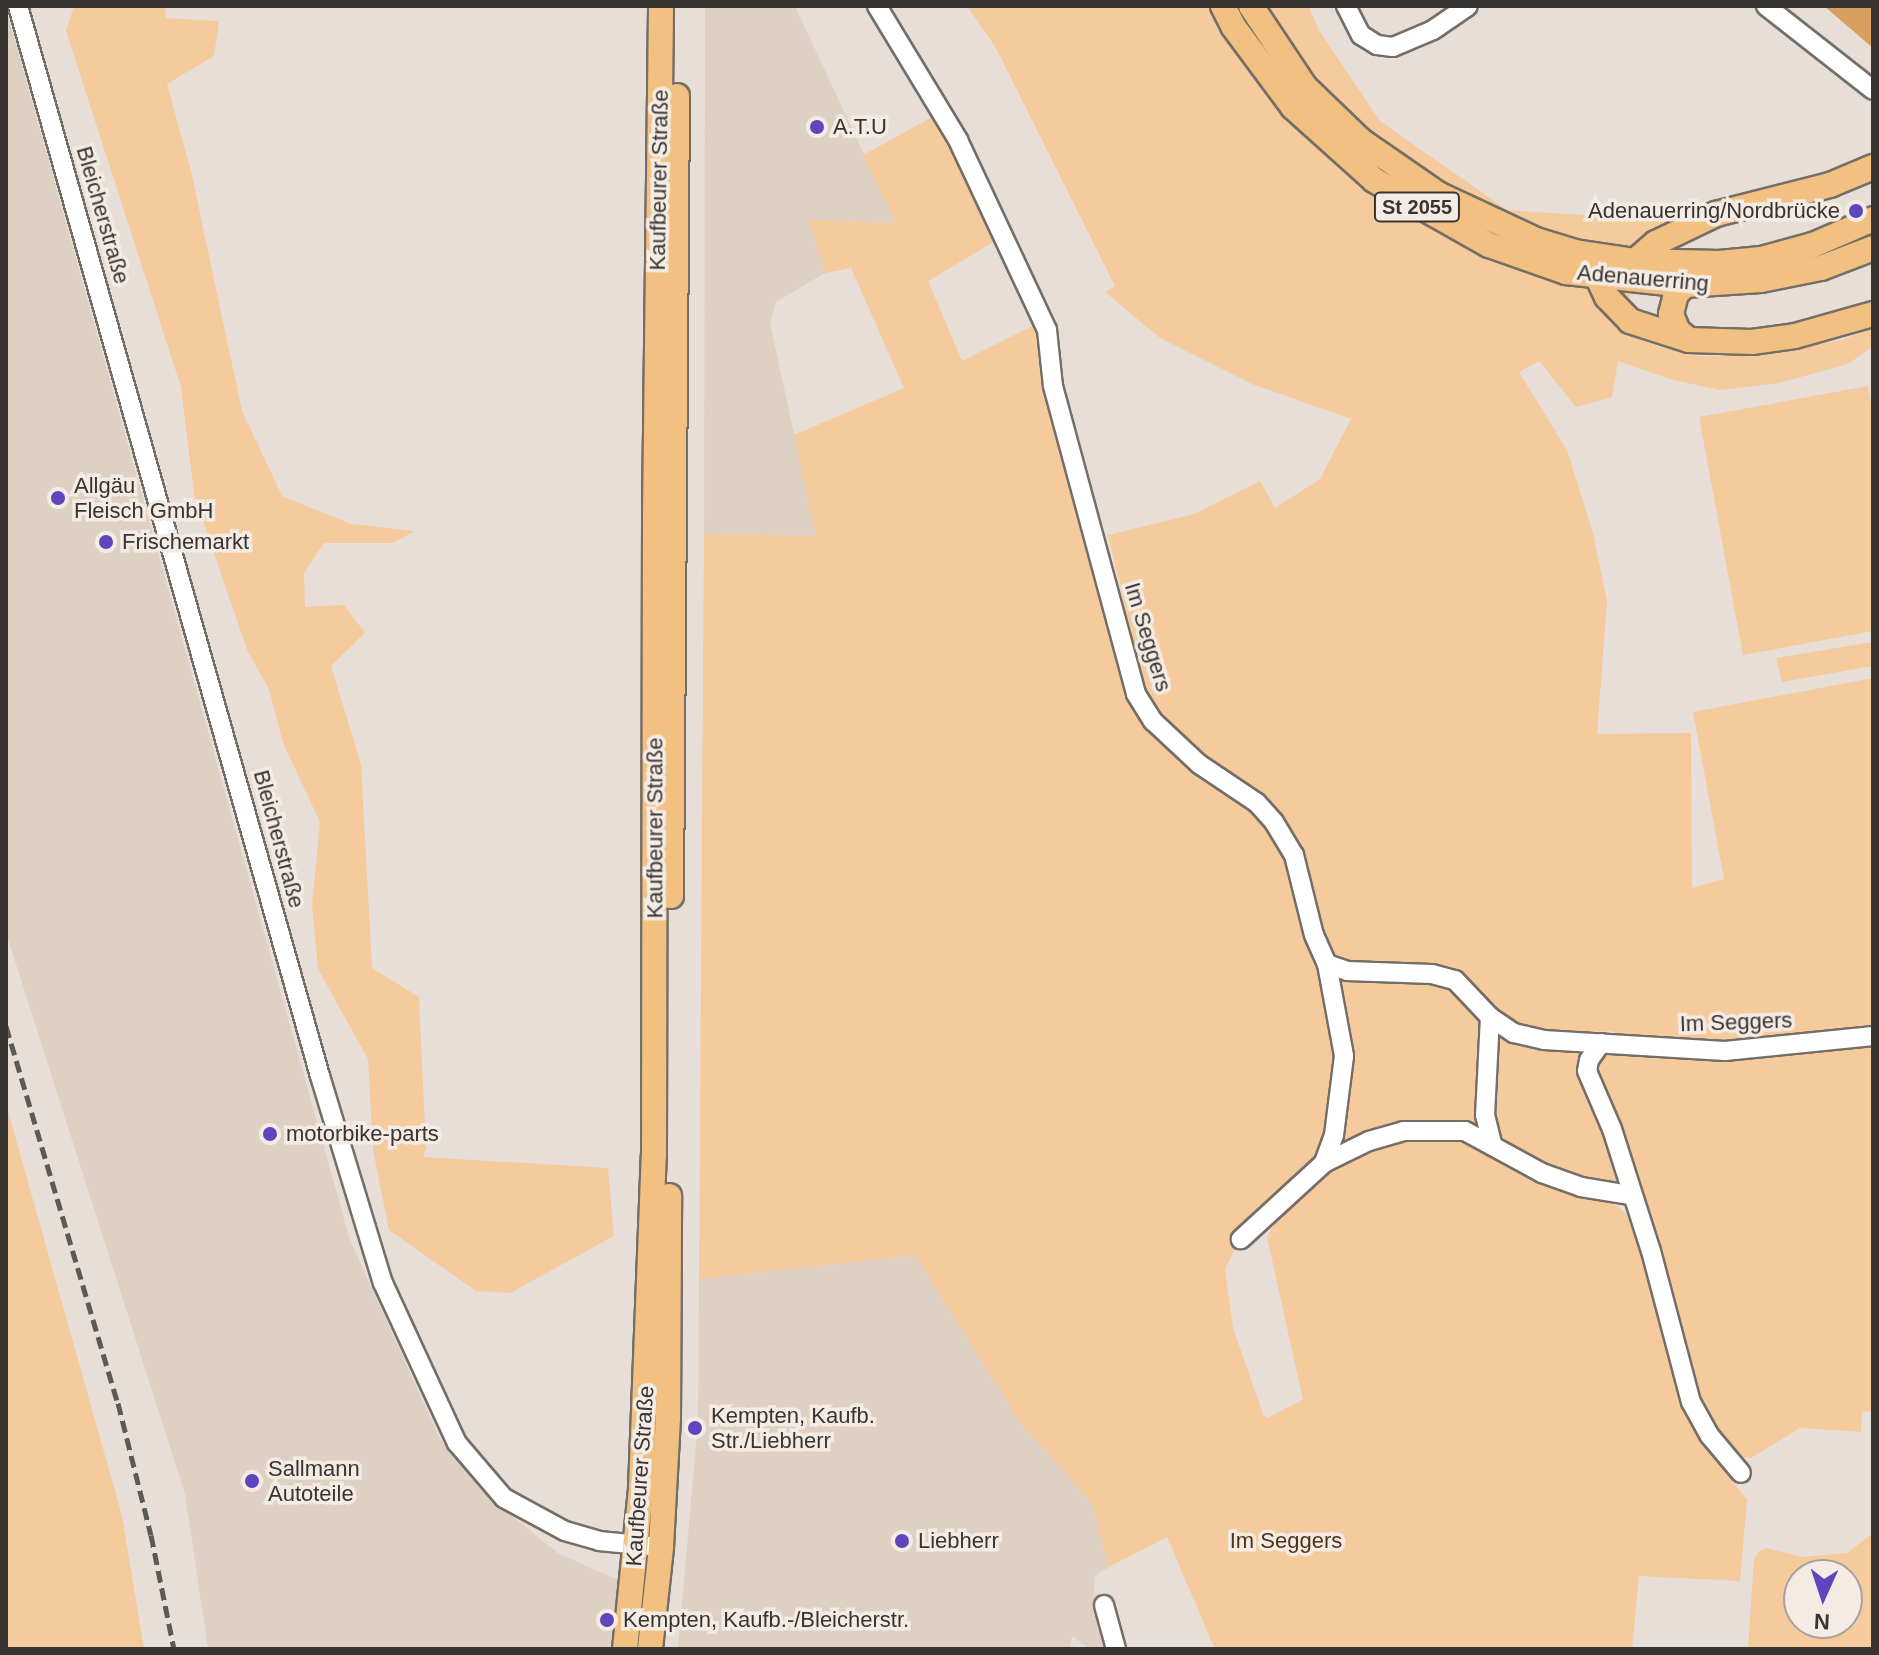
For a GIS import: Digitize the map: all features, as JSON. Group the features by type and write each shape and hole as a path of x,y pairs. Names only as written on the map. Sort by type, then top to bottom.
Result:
{"main road":[{"name":"Kaufbeurer Straße","path":"650,1649 655,514 661,6"},
{"name":"Kaufbeurer Straße","path":"625,1649 649,1546 668,1418 677,6"},
{"name":"Adenauerring","path":"1223,6 1233,26 1293,107 1374,180 1489,245 1566,272 1598,278 1685,285 1721,285 1806,271 1873,248"},
{"name":"Adenauerring","path":"1251,6 1305,87 1360,140 1438,194 1536,240 1575,252 1635,261 1719,263 1761,259 1813,245 1873,219"},
{"path":"1635,261 1656,243 1716,214 1830,185 1873,167"},
{"path":"1716,214 1709,226 1708,238 1719,263"},
{"path":"1598,278 1607,297 1630,321 1657,333 1689,340 1752,342 1795,336 1873,314"},
{"path":"1685,285 1676,294 1671,314 1678,331 1689,340"}],"street":[{"name":"Bleicherstraße","path":"18,6 320,1076 383,1283 457,1443 504,1498 565,1531 599,1541 649,1546"},
{"name":"Im Seggers","path":"877,6 958,140 1047,330 1053,386 1136,694 1153,721 1199,764 1257,803 1274,822 1294,855 1314,935 1327,964 1365,973 1432,974 1455,980 1490,1017 1514,1033 1544,1040 1725,1051 1873,1036"},
{"path":"1346,6 1361,35 1377,45 1393,47 1433,30 1468,6"},
{"path":"1766,6 1873,90"},
{"path":"1324,1163 1340,1106 1344,1056 1327,964"},
{"path":"1490,1017 1485,1115 1493,1146"},
{"path":"1601,1043 1589,1060 1587,1071 1612,1129 1630,1195 1651,1251 1691,1402 1710,1436 1741,1473"},
{"path":"1241,1239 1324,1163 1369,1141 1426,1129 1465,1131 1542,1173 1581,1187 1630,1195"},
{"path":"1104,1605 1116,1649"}],"shaded area":[{"path":"705,6 795,6 896,223 809,220 825,273 776,302 770,322 816,536 704,534"},
{"path":"1824,6 1873,6 1873,48"},
{"path":"6,8 350,1240 440,1439 486,1495 558,1553 620,1581 610,1649 208,1649 185,1494 6,933"},
{"path":"915,1255 1022,1425 1078,1486 1092,1506 1109,1567 1095,1576 1093,1606 1105,1649 1090,1649 1072,1636 1070,1649 678,1649 698,1421 699,1279"}],"green space":[{"path":"74,6 166,6 165,18 219,21 214,56 167,84 191,171 242,411 282,496 351,524 415,531 393,543 324,543 304,573 305,607 344,605 365,633 331,666 361,764 372,968 419,997 426,1149 423,1157 608,1168 614,1236 510,1293 476,1291 389,1230 373,1150 368,1059 318,969 312,905 320,822 283,743 269,689 247,650 194,494 181,387 66,31"},
{"path":"967,6 1308,6 1320,32 1380,121 1507,210 1641,219 1695,214 1635,261 1623,332 1657,346 1699,356 1741,356 1842,340 1873,327 1873,346 1848,364 1779,383 1720,390 1673,380 1618,361 1612,397 1576,407 1539,361 1519,372 1567,450 1593,533 1607,601 1597,734 1691,733 1692,888 1724,879 1693,712 1873,678 1873,1027 1725,1043 1650,1039 1609,1031 1545,1034 1517,1026 1492,1010 1476,988 1458,974 1364,966 1332,958 1318,934 1300,854 1158,712 1144,688 1108,535 1194,514 1260,481 1275,508 1320,479 1351,419 1252,384 1160,338 1105,292 1115,286 996,48"},
{"path":"936,115 1000,238 928,281 962,361 1039,323 1070,491 1114,630 1130,695 1252,806 1288,856 1322,967 1337,1055 1329,1132 1312,1164 1240,1240 1225,1269 1233,1328 1263,1414 1267,1418 1303,1400 1267,1237 1277,1219 1330,1170 1371,1149 1404,1138 1464,1137 1619,1207 1634,1224 1684,1403 1701,1441 1747,1500 1740,1581 1639,1576 1632,1649 1215,1649 1167,1537 1109,1567 1092,1506 1078,1486 1022,1425 915,1255 699,1279 704,534 816,536 794,435 904,388 851,268 825,273 809,220 896,223 863,155"},
{"path":"1868,386 1873,415 1873,631 1743,655 1699,417"},
{"path":"1873,642 1873,666 1782,682 1776,658"},
{"path":"1391,977 1452,986 1479,1018 1482,1027 1478,1130 1465,1125 1343,1149 1337,983 1344,978"},
{"path":"1501,1036 1576,1047 1582,1053 1580,1072 1620,1170 1617,1182 1608,1187 1545,1167 1517,1152 1501,1136 1490,1097 1493,1038"},
{"path":"1873,1043 1873,1412 1862,1411 1861,1432 1800,1428 1751,1458 1738,1456 1713,1430 1698,1399 1594,1065 1610,1049 1726,1057"},
{"path":"6,1104 122,1516 144,1649 6,1649"},
{"path":"1873,1533 1873,1649 1748,1649 1754,1559 1758,1552 1766,1548 1802,1557 1847,1553"}],"railway":[{"path":"6,1026 118,1403 151,1535 174,1649"}],"place":[{"name":"A.T.U","path":"817,127"},
{"name":"Adenauerring/Nordbrücke","path":"1856,211"},
{"name":"Allgäu Fleisch GmbH","path":"58,498"},
{"name":"Frischemarkt","path":"106,542"},
{"name":"motorbike-parts","path":"270,1134"},
{"name":"Kempten, Kaufb. Str./Liebherr","path":"695,1428"},
{"name":"Sallmann Autoteile","path":"252,1481"},
{"name":"Liebherr","path":"902,1541"},
{"name":"Kempten, Kaufb.-/Bleicherstr.","path":"607,1620"}]}
